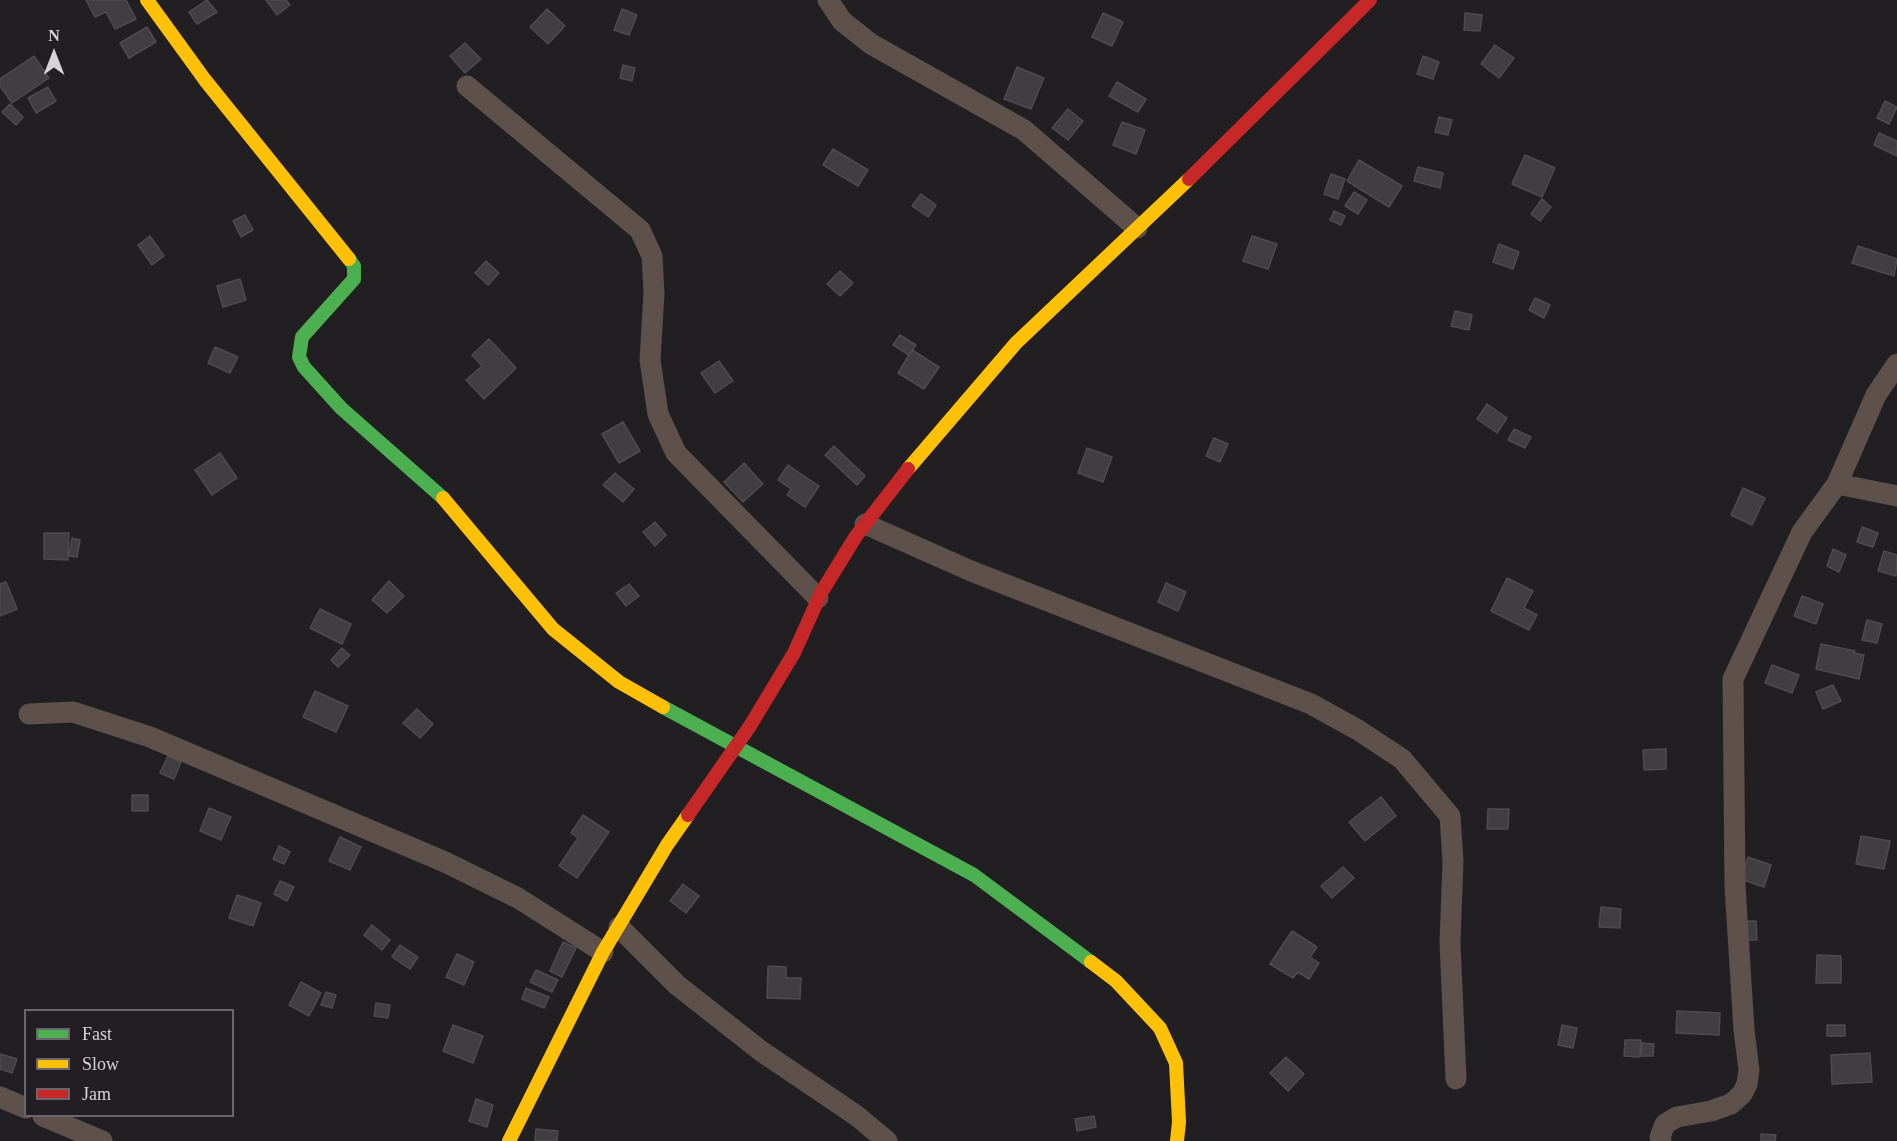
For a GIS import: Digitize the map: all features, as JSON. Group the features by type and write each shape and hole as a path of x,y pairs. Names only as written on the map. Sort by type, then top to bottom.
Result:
{"street":[{"path":"147,0 205,80 354,266 354,279 302,337 299,357 304,367 340,408 440,494 553,629 619,682 974,875 1116,981 1160,1028 1176,1063 1179,1122 1176,1141"},
{"path":"828,0 842,21 871,44 1024,130 1137,228"},
{"path":"510,1141 603,952 667,845 735,747 794,653 818,598 865,524 918,456 1016,343 1370,0"},
{"path":"467,87 640,230 652,256 654,293 650,360 658,414 676,453 818,598"},
{"path":"1660,1141 1665,1124 1677,1117 1711,1111 1731,1104 1742,1094 1747,1084 1749,1070 1744,1030 1735,886 1733,679 1802,532 1837,484 1876,394 1897,364"},
{"path":"1837,484 1897,496"},
{"path":"865,524 970,571 1311,704 1358,730 1402,759 1450,816 1453,861 1450,943 1456,1079"},
{"path":"29,714 74,712 160,741 446,862 518,898 603,952"},
{"path":"619,927 677,985 761,1051 857,1116 887,1141"},
{"path":"0,1097 24,1107"},
{"path":"45,1117 102,1141"}],"building":[{"path":"86,0 126,0 136,19 115,29 106,12 95,17"},
{"path":"207,0 217,12 197,24 189,12"},
{"path":"266,0 286,0 290,5 277,15"},
{"path":"547,9 565,26 548,44 530,27"},
{"path":"622,9 637,15 629,35 614,30"},
{"path":"1103,13 1123,22 1112,46 1092,37"},
{"path":"1465,13 1482,15 1480,31 1464,30"},
{"path":"147,27 156,42 129,58 120,43"},
{"path":"465,43 481,59 465,73 450,56"},
{"path":"1495,45 1514,58 1499,78 1481,64"},
{"path":"34,56 49,78 12,103 0,86 0,79"},
{"path":"1423,56 1439,62 1433,79 1417,74"},
{"path":"623,65 635,68 632,81 620,78"},
{"path":"1017,67 1044,78 1031,109 1004,99"},
{"path":"1117,82 1146,99 1138,112 1109,96"},
{"path":"48,87 56,101 36,113 28,98"},
{"path":"1885,101 1897,107 1889,124 1877,118"},
{"path":"10,104 23,117 16,125 2,112"},
{"path":"1068,109 1083,121 1068,140 1052,128"},
{"path":"1439,117 1452,120 1448,135 1435,132"},
{"path":"1122,122 1145,130 1136,154 1113,145"},
{"path":"1879,133 1897,141 1897,156 1874,145"},
{"path":"833,149 868,170 858,186 823,165"},
{"path":"1525,155 1555,168 1542,197 1512,184"},
{"path":"1359,160 1402,186 1389,207 1347,181"},
{"path":"1418,167 1443,173 1440,188 1414,181"},
{"path":"1331,174 1345,179 1338,199 1324,194"},
{"path":"1354,192 1367,200 1358,214 1345,206"},
{"path":"921,194 936,205 928,217 912,206"},
{"path":"1542,199 1551,207 1540,221 1531,214"},
{"path":"1334,211 1345,216 1341,225 1330,220"},
{"path":"245,215 253,230 241,237 233,221"},
{"path":"150,236 164,256 152,265 138,245"},
{"path":"1252,236 1277,244 1268,269 1243,261"},
{"path":"1499,244 1519,252 1513,269 1493,262"},
{"path":"1858,246 1897,259 1894,276 1852,263"},
{"path":"486,261 499,273 488,285 475,273"},
{"path":"840,271 853,283 840,296 827,284"},
{"path":"240,279 246,300 223,307 217,286"},
{"path":"1535,298 1550,305 1544,318 1529,310"},
{"path":"1455,311 1472,315 1469,330 1451,326"},
{"path":"900,335 916,345 909,355 893,345"},
{"path":"489,339 516,368 484,399 466,380 482,366 472,355"},
{"path":"215,347 238,357 230,373 208,363"},
{"path":"912,350 939,367 924,389 898,373"},
{"path":"719,361 733,381 715,393 701,373"},
{"path":"1487,404 1507,418 1497,433 1477,419"},
{"path":"623,422 640,451 619,463 602,434"},
{"path":"1514,429 1531,437 1525,448 1508,440"},
{"path":"1214,438 1228,444 1220,462 1206,456"},
{"path":"834,446 865,476 857,485 825,455"},
{"path":"1087,448 1112,457 1103,482 1078,473"},
{"path":"220,453 237,478 212,495 195,470"},
{"path":"744,463 763,484 743,502 724,482"},
{"path":"788,465 819,486 805,507 787,495 791,489 778,480"},
{"path":"615,473 634,489 623,502 603,485"},
{"path":"1743,488 1765,498 1752,525 1731,515"},
{"path":"655,522 666,535 655,546 643,532"},
{"path":"1862,527 1878,533 1873,547 1857,542"},
{"path":"44,533 69,533 68,560 44,559"},
{"path":"72,538 80,540 77,557 69,556"},
{"path":"1833,549 1846,555 1839,572 1827,566"},
{"path":"1884,551 1897,555 1896,576 1878,571"},
{"path":"1507,578 1533,591 1524,608 1537,615 1529,630 1491,611"},
{"path":"389,581 404,596 387,613 372,600"},
{"path":"6,582 17,609 0,616 0,584"},
{"path":"1166,583 1186,592 1178,611 1158,602"},
{"path":"629,584 639,596 626,606 616,593"},
{"path":"1802,596 1823,604 1816,624 1794,616"},
{"path":"320,609 351,624 342,644 310,628"},
{"path":"1867,620 1882,624 1877,643 1862,640"},
{"path":"1821,644 1864,655 1859,679 1816,669"},
{"path":"342,648 350,655 338,667 331,660"},
{"path":"1772,665 1799,675 1792,693 1765,683"},
{"path":"1833,685 1841,701 1823,709 1816,692"},
{"path":"315,691 348,706 336,732 303,717"},
{"path":"417,709 433,724 420,738 403,723"},
{"path":"1666,749 1666,769 1644,770 1643,750"},
{"path":"168,756 181,762 174,779 160,773"},
{"path":"132,795 148,795 148,811 132,811"},
{"path":"1381,797 1396,816 1365,841 1349,822"},
{"path":"209,808 231,817 221,840 200,831"},
{"path":"1488,809 1509,809 1508,829 1487,829"},
{"path":"583,815 609,832 577,878 559,866 578,838 571,833"},
{"path":"1861,836 1890,841 1884,869 1856,864"},
{"path":"340,837 361,847 350,870 329,861"},
{"path":"279,846 290,852 284,864 273,859"},
{"path":"1748,857 1771,865 1764,887 1740,879"},
{"path":"1343,867 1354,878 1332,898 1321,886"},
{"path":"280,881 294,887 287,901 274,894"},
{"path":"683,884 699,896 686,913 670,901"},
{"path":"237,895 261,903 253,926 229,918"},
{"path":"1601,907 1621,909 1620,928 1599,927"},
{"path":"1741,921 1756,921 1757,940 1741,940"},
{"path":"372,925 390,940 382,950 364,935"},
{"path":"1292,931 1317,947 1310,957 1319,963 1309,979 1298,972 1293,978 1270,964"},
{"path":"563,942 576,948 562,977 550,971"},
{"path":"400,945 418,957 410,969 392,957"},
{"path":"457,954 474,962 464,985 446,977"},
{"path":"1817,955 1841,956 1841,983 1816,983"},
{"path":"768,966 786,967 786,978 801,978 800,999 767,998"},
{"path":"536,970 558,980 552,992 530,982"},
{"path":"301,982 321,993 309,1016 289,1005"},
{"path":"526,988 549,997 544,1008 522,999"},
{"path":"326,992 336,995 332,1008 321,1005"},
{"path":"376,1003 390,1005 388,1018 374,1016"},
{"path":"1677,1011 1720,1013 1719,1035 1676,1033"},
{"path":"453,1025 483,1036 473,1063 443,1051"},
{"path":"1562,1025 1577,1028 1573,1048 1558,1045"},
{"path":"1827,1025 1845,1025 1845,1036 1827,1036"},
{"path":"1625,1040 1641,1040 1640,1057 1624,1056"},
{"path":"1642,1043 1654,1044 1653,1056 1641,1056"},
{"path":"1870,1053 1872,1082 1832,1084 1831,1055"},
{"path":"0,1054 17,1059 12,1073 0,1069"},
{"path":"1286,1057 1304,1074 1288,1091 1270,1073"},
{"path":"476,1099 493,1105 487,1127 469,1121"},
{"path":"1094,1116 1096,1127 1077,1131 1075,1119"},
{"path":"536,1129 558,1131 557,1141 535,1141"},
{"path":"1761,1134 1776,1135 1775,1141 1761,1141"}],"traffic: fast":[{"path":"349,259 354,266 354,279 302,337 299,357 304,367 341,408 443,498"},
{"path":"663,707 974,875 1091,962"}],"traffic: slow":[{"path":"147,0 205,80 349,259"},
{"path":"908,469 1016,343 1189,179"},
{"path":"443,498 553,629 619,682 663,707"},
{"path":"509,1141 603,952 667,845 688,815"},
{"path":"1091,962 1116,981 1160,1028 1176,1063 1179,1122 1177,1141"}],"traffic: jam":[{"path":"1189,179 1370,0"},
{"path":"688,815 750,726 794,653 821,593 856,536 908,469"}]}
